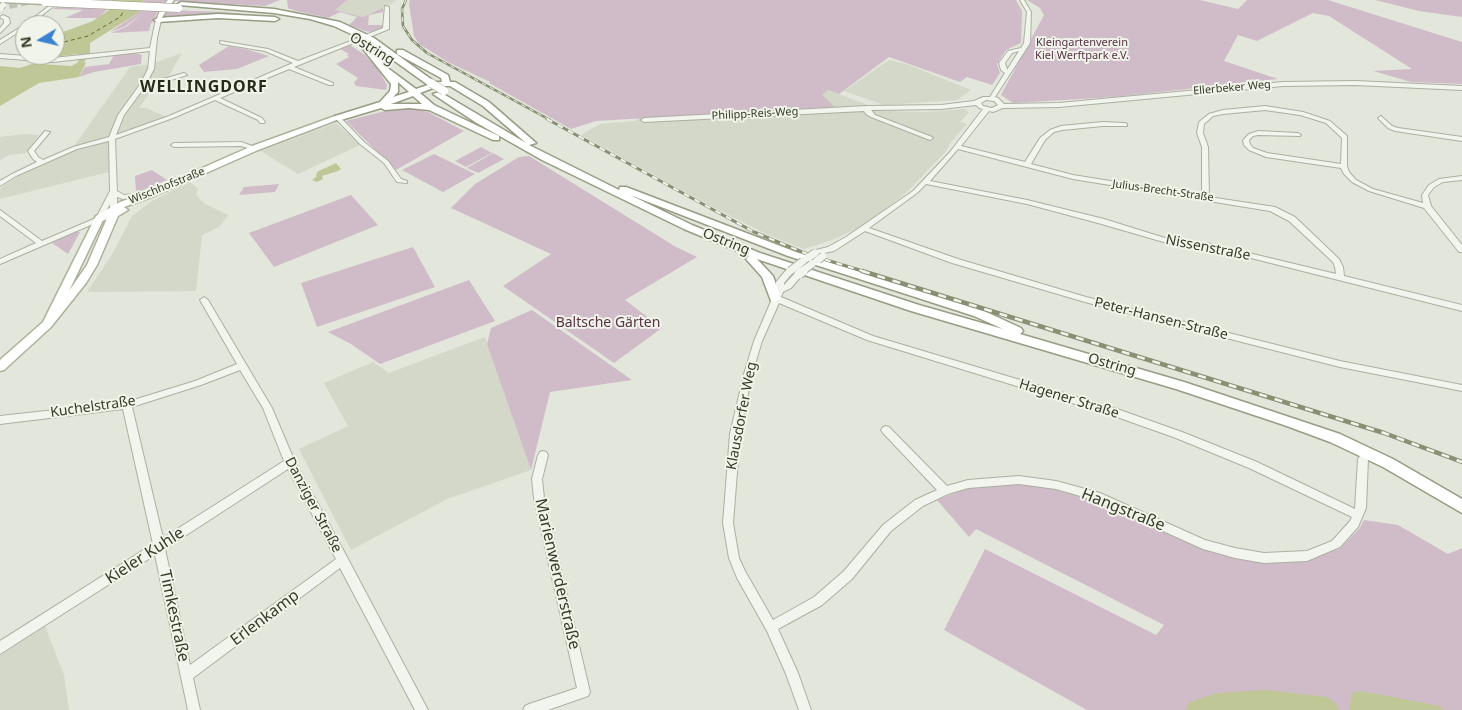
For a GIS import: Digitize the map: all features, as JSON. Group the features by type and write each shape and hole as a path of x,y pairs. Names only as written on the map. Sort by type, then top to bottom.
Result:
{"highway":[{"path":"64,0 179,6"},
{"name":"Ostring","path":"116,0 267,13 325,26 364,40"},
{"name":"Ostring","path":"45,2 241,8 310,17 338,24 428,84 442,89 484,117 688,227 813,275 915,308 1174,375 1288,412 1376,448 1462,497"},
{"path":"241,8 282,4 289,10 310,17"},
{"path":"158,20 227,16 288,20 325,26"},
{"path":"364,40 395,84 396,89 383,105"},
{"path":"338,118 416,94 442,89 445,77 425,65 364,40"},
{"path":"387,71 398,78 431,107 477,130 536,153"},
{"name":"Ostring","path":"442,89 478,120 536,153 617,190"},
{"path":"383,105 409,104 431,107"},
{"path":"617,190 813,259 978,313 1021,335"},
{"path":"617,190 632,206 663,223 751,259 925,318 984,333 1021,335"},
{"path":"751,259 767,276 777,294"},
{"name":"Ostring","path":"1021,335 1179,384 1289,421 1380,459 1419,480 1462,507"}],"main road":[{"path":"158,20 162,11 171,0"},
{"name":"Ostring","path":"3,4 45,2"},
{"name":"Wischhofstraße","path":"99,218 254,148 338,118"},
{"path":"0,367 47,324 82,281 92,265 114,211"},
{"path":"47,324 99,218"}],"street":[{"path":"40,15 60,0"},
{"path":"992,98 1007,72 1004,70 1002,63 1010,52 1022,49 1026,42 1029,12 1022,0"},
{"path":"0,184 14,175 85,144 112,138 171,117 298,63 364,40 386,29 387,7"},
{"path":"0,30 7,22 3,16"},
{"path":"114,211 112,138 120,115 151,69 158,20"},
{"path":"0,42 15,32"},
{"path":"222,42 266,50 298,63"},
{"path":"0,56 43,60 153,49"},
{"path":"290,67 331,84"},
{"path":"140,88 184,75"},
{"name":"Ellerbeker Weg","path":"1002,106 1059,106 1239,87 1298,83 1382,84 1462,88"},
{"path":"216,98 260,119 262,122"},
{"path":"992,98 1000,101 1002,106 997,109 988,109 977,104 980,99 992,98"},
{"name":"Philipp-Reis-Weg","path":"644,120 977,104"},
{"path":"867,108 868,113 873,116 930,138"},
{"path":"777,294 788,286 793,274 813,259 865,229 926,182 958,147 988,109"},
{"path":"1205,197 1205,147 1199,128 1205,119 1223,112 1278,109 1319,118 1334,127 1345,137 1344,166 1349,177 1362,186 1427,206"},
{"path":"338,118 362,143 386,162 399,181 405,182"},
{"path":"1381,118 1390,127 1397,130 1462,140"},
{"path":"1027,164 1042,139 1052,131 1061,128 1103,124 1124,125"},
{"path":"42,162 35,158 31,151 47,132"},
{"path":"1298,135 1258,133 1251,134 1246,140 1247,145 1256,152 1280,161 1344,166"},
{"path":"174,145 242,144 254,148"},
{"name":"Julius-Brecht-Straße","path":"958,147 1073,177 1262,206 1286,215 1336,261 1340,266 1340,277"},
{"path":"1462,178 1441,180 1431,186 1425,195 1427,206 1462,250"},
{"name":"Nissenstraße","path":"926,182 1027,202 1101,221 1181,245 1207,245 1462,308"},
{"path":"113,192 123,197 151,194"},
{"path":"99,218 113,192"},
{"path":"0,212 41,244"},
{"name":"Wischhofstraße","path":"0,262 99,218"},
{"name":"Peter-Hansen-Straße","path":"865,229 963,263 1085,299 1340,364 1462,388"},
{"name":"Hagener Straße","path":"777,294 870,338 1108,410 1179,435 1253,464 1358,515"},
{"name":"Klausdorfer Weg","path":"777,294 752,361 735,434 728,523 734,558 771,626 792,673 805,710"},
{"name":"Danziger Straße","path":"204,300 266,408 290,463 422,710"},
{"name":"Kuchelstraße","path":"0,420 127,405 241,366"},
{"name":"Timkestraße","path":"127,405 194,710"},
{"path":"886,430 945,491"},
{"name":"Marienwerderstraße","path":"529,710 584,692 539,498 537,479 543,455"},
{"name":"Hangstraße","path":"771,626 818,601 848,575 887,528 920,503 945,491 968,484 993,480 1018,480 1056,485 1096,496 1203,544 1235,553 1264,558 1307,556 1336,544 1354,524 1358,515 1362,494 1363,459"},
{"name":"Kieler Kuhle","path":"0,648 290,463"},
{"name":"Erlenkamp","path":"186,676 343,560"}],"shaded area":[{"path":"112,0 144,0 138,13 90,43 90,54 84,62 86,63 79,77 39,83 0,106 0,66 20,68 29,65 71,66 77,63 82,56 77,54 65,56 65,31 93,21 109,10"},
{"path":"347,0 396,0 390,5 363,17 334,10"},
{"path":"182,53 166,81 154,87 139,108 147,108 166,117 108,140 109,172 0,199 0,189 6,184 29,170 70,152 130,67 151,64"},
{"path":"889,60 906,64 971,90 957,100 884,105 844,91"},
{"path":"828,90 884,111 926,112 964,109 969,112 960,122 967,124 951,142 946,151 908,191 867,224 832,240 804,249 766,234 709,205 581,135 600,124 635,121 641,117 834,107 821,95"},
{"path":"336,123 360,145 298,174 261,151"},
{"path":"24,134 39,135 26,153 9,155 0,160 0,137"},
{"path":"336,163 341,169 322,176 323,179 317,182 312,180 316,177 317,172"},
{"path":"190,182 198,189 196,195 205,204 228,215 219,227 202,235 196,291 87,292 113,253 132,216 152,201"},
{"path":"485,337 531,470 447,499 351,550 299,449 348,426 324,383 373,362 389,373"},
{"path":"45,626 64,675 69,710 0,710 0,655"},
{"path":"1266,690 1327,697 1336,704 1339,710 1185,710 1190,702 1217,693"},
{"path":"1361,691 1440,706 1444,710 1349,710 1352,693"}],"green space":[{"path":"144,0 166,0 158,10 149,31 111,33 126,27 142,14 124,27 110,32 138,13"},
{"path":"280,0 265,6 173,1"},
{"path":"287,0 347,0 335,10 363,17 383,8 383,12 369,15 368,25 382,25 382,28 369,32 362,30 349,25 357,17 340,12 328,18 296,11 288,8"},
{"path":"410,0 1016,0 1022,11 1021,43 1006,50 997,64 1000,73 992,85 967,77 960,82 889,57 839,94 828,90 822,95 835,107 596,121 571,129 490,82 448,62 419,44 414,36"},
{"name":"Kleingartenverein Kiel Werftpark e.V.","path":"1027,0 1200,0 1238,9 1247,0 1328,0 1462,42 1462,84 1411,82 1373,71 1412,69 1329,16 1313,13 1257,41 1238,35 1224,61 1278,79 1114,97 1013,103 1001,95 1044,15 1040,8"},
{"path":"1375,0 1462,0 1462,17 1419,11"},
{"path":"58,5 110,7 98,18 65,18 83,10 53,9"},
{"path":"165,10 225,12 274,17 200,15 162,18"},
{"path":"350,45 365,55 378,69 387,85 386,90 356,86 354,83 358,78 336,64 349,57 347,55 349,54 340,49"},
{"path":"229,46 269,56 237,69 204,72 199,65"},
{"path":"134,53 142,55 141,64 94,72 79,77 85,67 109,64 114,55"},
{"path":"412,108 428,112 464,131 396,170 346,121 389,110"},
{"path":"481,147 492,153 466,167 455,161"},
{"path":"493,153 504,159 478,173 467,168"},
{"path":"434,154 475,174 443,192 402,170"},
{"name":"Baltsche Gärten","path":"529,156 676,247 697,257 625,300 662,328 614,363 503,286 551,254 451,208 475,184 519,157"},
{"path":"152,170 167,180 136,193 135,176"},
{"path":"279,184 275,192 239,195 244,187"},
{"path":"351,195 378,225 274,267 249,233"},
{"path":"75,232 80,232 68,254 52,243"},
{"path":"413,247 435,287 317,327 301,283"},
{"path":"469,280 495,321 380,364 351,344 328,332"},
{"path":"532,310 632,380 550,392 531,470 487,344 491,328"},
{"path":"1011,483 1053,488 1093,500 1204,549 1232,557 1270,563 1309,559 1339,549 1359,529 1364,520 1398,525 1448,554 1462,548 1462,710 1087,710 944,630 985,549 1156,635 1164,625 976,529 969,537 937,500 967,488"}],"ferry route":[{"path":"65,42 88,36 120,17 125,9"}],"tunnel":[{"path":"9,5 33,0"}],"railway":[{"path":"406,0 402,9 403,26 412,40 427,53 550,120"},
{"path":"547,119 754,232 807,254 866,272"},
{"path":"862,271 1384,433 1462,462"}],"district":[{"name":"WELLINGDORF","path":"204,87"}]}
